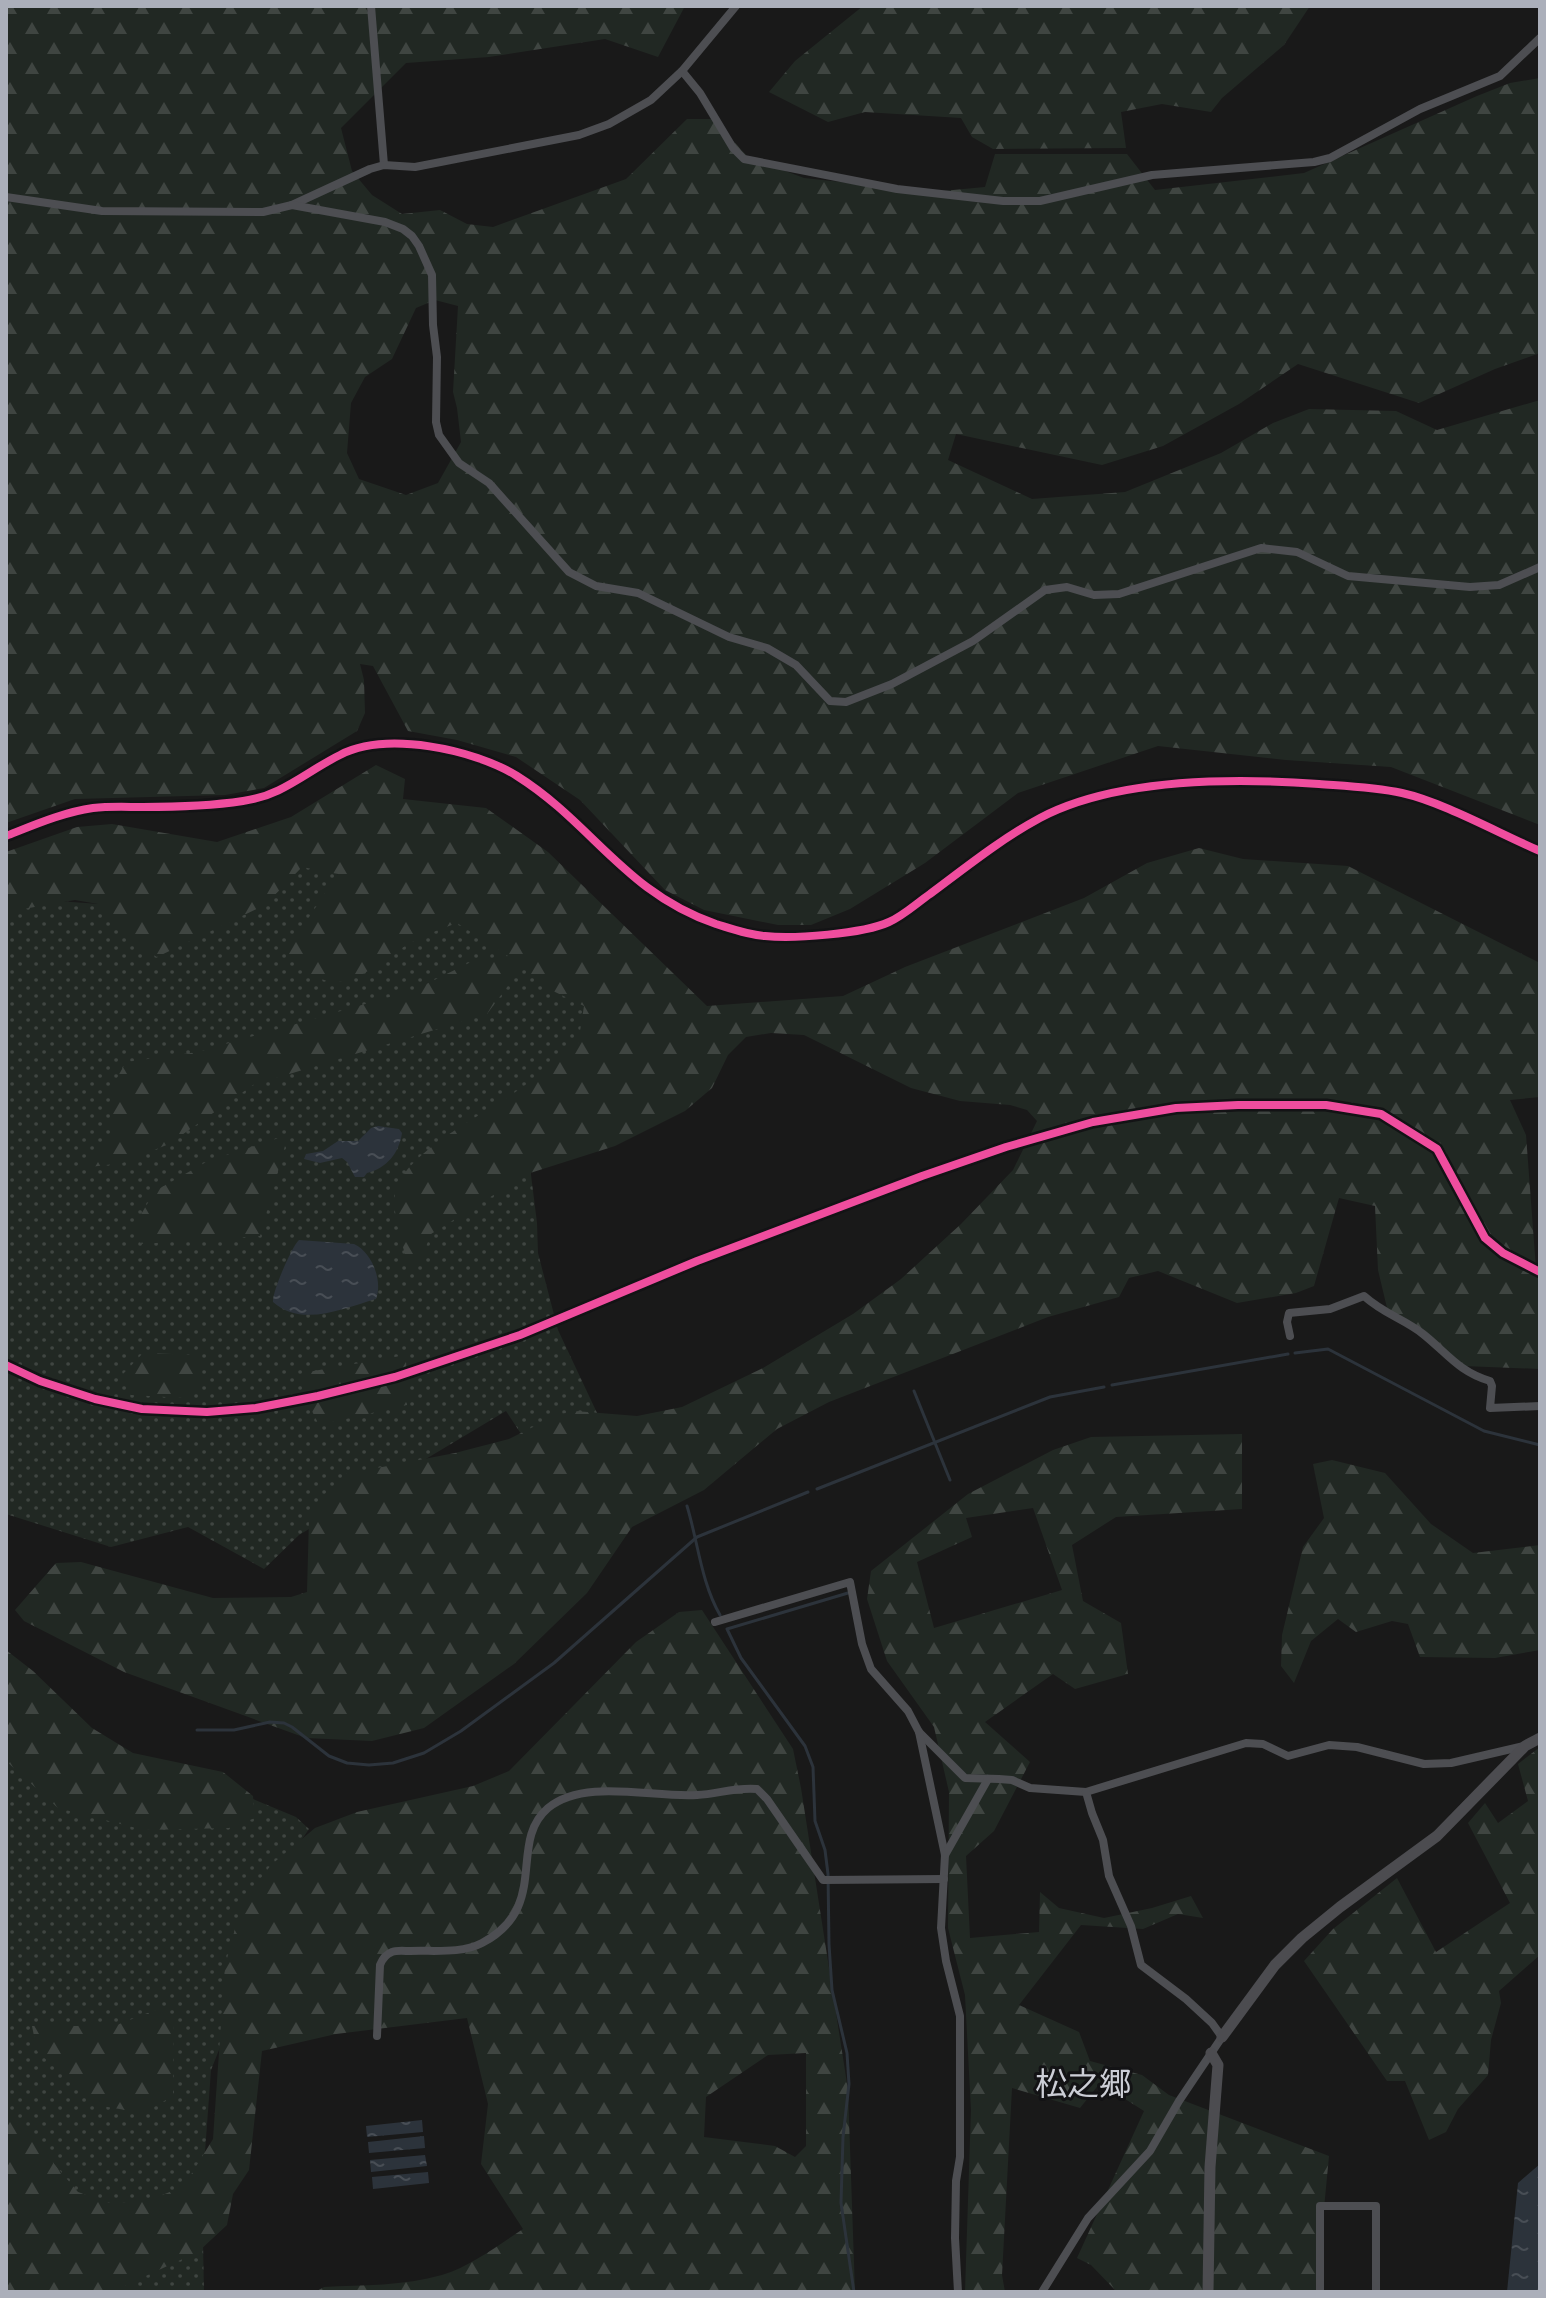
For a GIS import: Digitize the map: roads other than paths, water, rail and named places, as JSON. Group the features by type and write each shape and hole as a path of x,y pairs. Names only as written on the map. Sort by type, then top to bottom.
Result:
{"street":[{"path":"371,6 384,165"},
{"path":"6,197 125,212 248,213 292,205 384,165 415,167 579,135 632,113 651,100 682,71 736,6"},
{"path":"682,71 700,93 733,148 744,159 897,189 1003,201 1040,201 1152,175 1290,165 1330,158 1420,109 1500,76 1540,38"},
{"path":"292,205 385,222 412,236 432,275 437,357 436,422 439,435 459,463 489,483 569,572 596,586 638,593 729,637 767,648 796,665 830,701 846,702 892,684 973,641 1045,590 1067,587 1094,595 1119,594 1261,548 1297,552 1348,576 1470,587 1499,585 1540,567"},
{"path":"6,836 87,809 189,807 271,795 341,754 365,745 390,743 455,752 501,767 548,799 626,873 678,909 764,936 859,931 887,923 992,848 1051,813 1094,798 1188,783 1296,783 1367,787 1405,794 1540,851"},
{"path":"6,1365 40,1381 95,1399 142,1409 207,1412 256,1408 318,1396 395,1377 520,1335 697,1261 922,1176 1020,1143 1111,1118 1176,1108 1326,1105 1381,1114 1437,1149 1485,1238 1503,1253 1540,1272"},
{"path":"1290,1336 1289,1313 1330,1309 1364,1296 1381,1311 1424,1334 1435,1347 1473,1376 1490,1381 1490,1408 1540,1406"},
{"path":"715,1622 850,1582 862,1644 871,1669 908,1711 919,1732 945,1855 941,1928 960,2016 960,2157 956,2181 955,2238 958,2292"},
{"path":"919,1732 965,1778 1012,1780 1030,1788 1086,1792 1246,1743 1263,1744 1288,1756 1329,1745 1357,1747 1424,1764 1451,1763 1525,1746 1540,1738"},
{"path":"1042,2292 1088,2218 1150,2151 1211,2053 1275,1965 1302,1938 1437,1836 1525,1746"},
{"path":"945,1855 988,1779"},
{"path":"377,2036 380,1965 383,1958 392,1951 463,1950 482,1943 503,1928 519,1908 524,1893 531,1834 539,1820 556,1803 584,1792 697,1795 738,1787 757,1789 823,1880 944,1879"},
{"path":"1086,1792 1103,1840 1109,1876 1131,1926 1141,1965 1186,1999 1222,2037"},
{"path":"1208,2292 1210,2167 1218,2065 1211,2053"},
{"path":"1320,2292 1320,2206 1376,2206 1376,2292"}],"water":[{"path":"371,1128 399,1129 402,1133 391,1159 364,1177 355,1177 342,1158 320,1163 304,1159 306,1154 323,1151 338,1141 358,1141"},
{"path":"299,1240 354,1244 360,1248 371,1260 377,1276 376,1299 337,1311 310,1315 284,1310 273,1302 283,1270"},
{"path":"422,2120 423,2132 367,2137 366,2126"},
{"path":"424,2136 425,2148 369,2153 368,2142"},
{"path":"425,2155 427,2166 371,2172 370,2160"},
{"path":"1540,2164 1540,2292 1507,2292 1518,2183"},
{"path":"428,2172 429,2183 373,2189 372,2177"}],"waterway":[{"path":"1295,1353 1328,1349 1484,1431 1540,1445"},
{"path":"1112,1385 1288,1354"},
{"path":"817,1489 1050,1397 1104,1387"},
{"path":"914,1391 950,1480"},
{"path":"197,1730 234,1730 270,1722 284,1723 329,1756 347,1763 393,1763 424,1753 461,1731 554,1663 697,1537 808,1492"},
{"path":"687,1506 704,1576 720,1615"},
{"path":"848,1593 727,1629 741,1658 805,1746 813,1767 815,1821 825,1850 828,1874 832,1990 847,2053 849,2084 843,2137 841,2203 854,2292"}],"district":[{"name":"松之郷","path":"1083,2084"}]}
